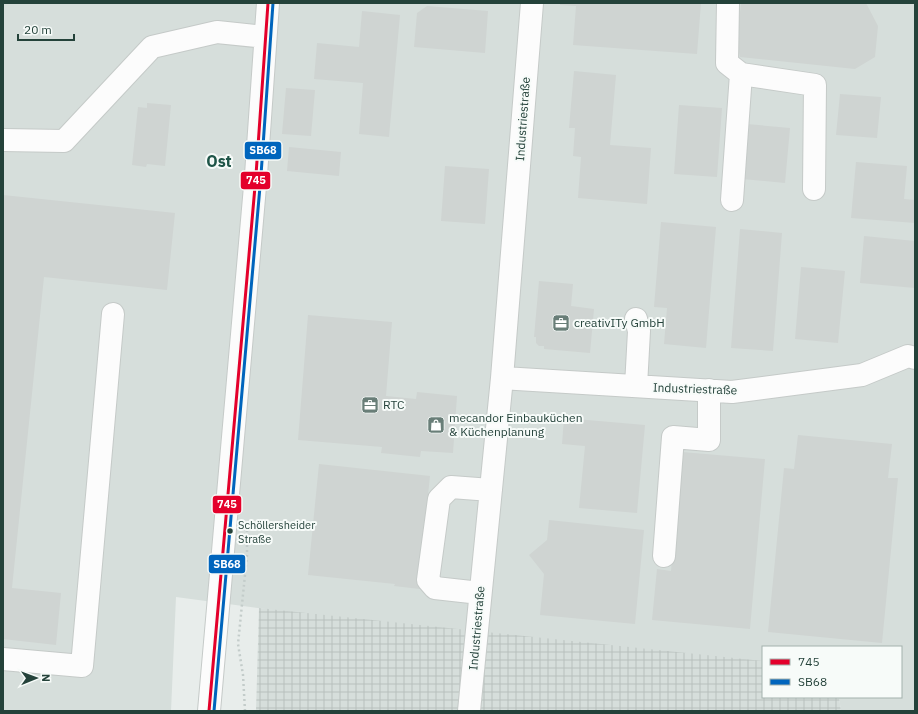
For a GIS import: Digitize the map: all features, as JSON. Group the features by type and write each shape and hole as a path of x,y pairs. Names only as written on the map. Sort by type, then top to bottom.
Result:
{"street":[{"path":"209,711 256,174 268,3"},
{"name":"Industriestraße","path":"469,711 502,378 532,3"},
{"path":"728,3 734,69 732,200"},
{"path":"3,140 64,141 152,47 217,32 266,37"},
{"path":"734,69 815,84 814,190"},
{"path":"3,659 82,666 113,314"},
{"path":"636,319 639,331 636,386"},
{"name":"Industriestraße","path":"502,378 732,392 862,375 912,357"},
{"path":"664,556 673,437 709,440 709,390"},
{"path":"480,593 436,588 428,580 439,499 451,487 491,490"}],"path":[{"path":"239,625 238,644 244,675 245,711"}],"shaded area":[{"path":"3,3 915,3 915,711 841,711 839,698 902,698 902,646 762,646 762,662 310,615 176,597 171,711 3,711"},
{"path":"259,608 762,661 762,698 839,698 841,711 256,711"}],"building":[{"path":"560,3 701,3 697,54 573,45 576,6 560,5"},
{"path":"741,3 866,3 878,26 875,57 855,69 740,57 737,40"},
{"path":"427,6 488,11 485,53 414,47 417,13"},
{"path":"362,11 400,15 389,137 359,134 363,83 314,79 317,43 359,47"},
{"path":"574,71 616,75 610,145 651,148 647,204 578,198 581,157 573,156 575,128 569,128"},
{"path":"286,88 315,90 311,136 282,134"},
{"path":"840,94 881,97 877,138 836,135"},
{"path":"147,103 171,105 165,166 147,164 146,167 132,165 138,107 147,108"},
{"path":"679,105 722,108 717,177 674,174"},
{"path":"747,124 790,128 785,183 742,179"},
{"path":"289,147 341,152 339,176 287,171"},
{"path":"856,162 907,166 904,199 915,200 915,223 851,218"},
{"path":"445,166 489,169 485,224 441,221"},
{"path":"3,195 175,213 167,290 44,277 12,588 61,593 56,645 3,639"},
{"path":"661,222 716,227 706,348 664,344 667,308 654,307"},
{"path":"740,229 782,233 773,351 731,348"},
{"path":"864,236 915,241 915,288 860,283"},
{"path":"801,267 845,271 838,343 795,339"},
{"path":"539,281 573,284 571,306 594,309 590,353 544,349 544,346 539,346 536,343 536,337 534,337"},
{"path":"308,315 392,322 386,396 416,399 417,392 457,396 453,453 421,451 420,457 381,453 382,447 298,440"},
{"path":"564,418 645,425 637,513 579,508 585,446 562,444"},
{"path":"798,435 892,444 888,478 898,478 882,643 768,632 784,468 794,469"},
{"path":"682,452 765,459 750,629 652,620 657,569 671,571"},
{"path":"319,464 430,476 421,563 423,563 420,589 394,586 395,584 308,575"},
{"path":"549,520 644,530 635,624 540,615 544,574 529,555 547,540"}],"transit line":[{"name":"745","path":"209,711 256,175 268,3"},
{"name":"SB68","path":"214,711 261,175 273,3"}],"place":[{"name":"creativITy GmbH","path":"561,323"},
{"name":"RTC","path":"370,405"},
{"name":"mecandor Einbauküchen & Küchenplanung","path":"436,425"},
{"name":"Schöllersheider Straße","path":"230,531"}],"district":[{"name":"Ost","path":"219,161"}]}
